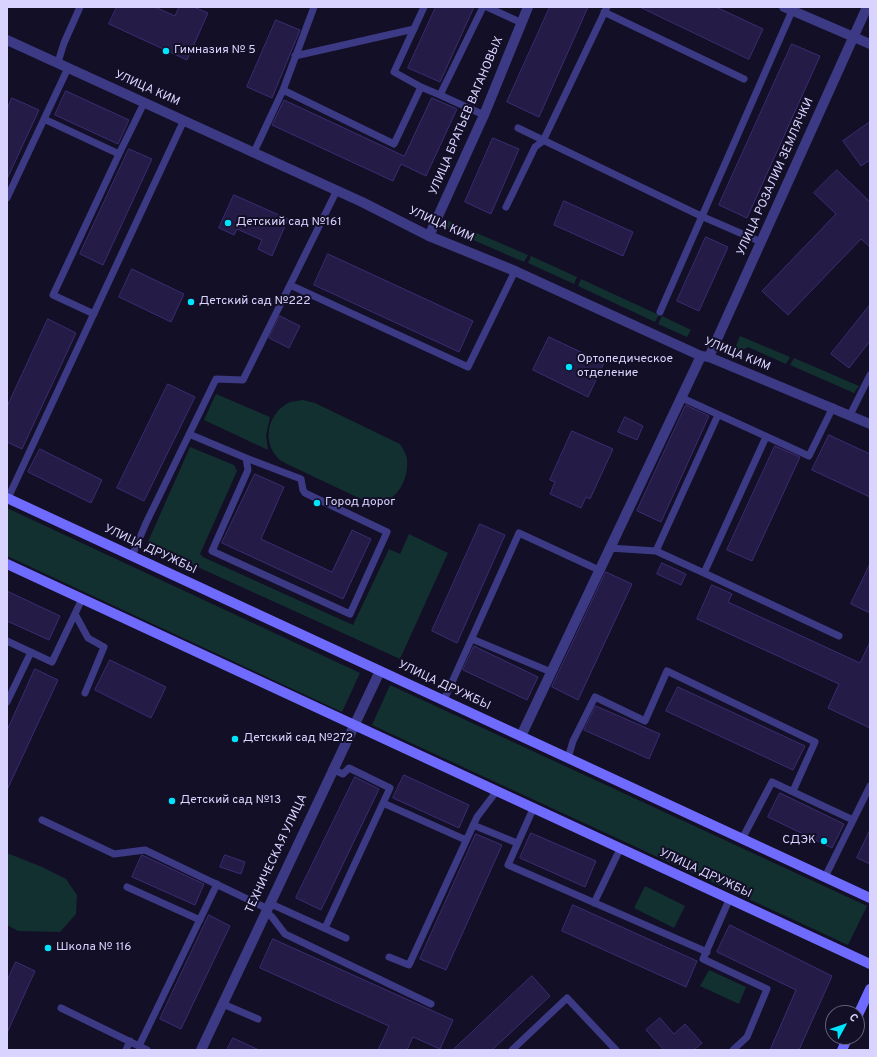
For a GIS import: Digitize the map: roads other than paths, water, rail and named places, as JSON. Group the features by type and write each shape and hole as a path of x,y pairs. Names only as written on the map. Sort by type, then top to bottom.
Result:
{"main road":[{"name":"УЛИЦА ДРУЖБЫ","path":"8,498 870,898"},
{"name":"УЛИЦА ДРУЖБЫ","path":"7,564 729,900 870,964"},
{"path":"864,1005 869,995"}],"street":[{"name":"УЛИЦА БРАТЬЕВ ВАГАНОВЫХ","path":"429,236 484,115 528,7"},
{"name":"УЛИЦА РОЗАЛИИ ЗЕМЛЯЧКИ","path":"521,736 680,398 705,357 761,242 854,38 866,7"},
{"path":"788,9 870,44"},
{"name":"УЛИЦА КИМ","path":"7,40 337,190 429,236 515,271 705,357 833,407 870,424"},
{"name":"ТЕХНИЧЕСКАЯ УЛИЦА","path":"200,1050 223,1004 332,769 380,671"}],"lane":[{"path":"58,62 64,43 80,7"},
{"path":"254,152 283,90 314,7"},
{"path":"424,7 394,72 421,87 484,115"},
{"path":"440,95 483,7"},
{"path":"487,7 522,23"},
{"path":"506,207 534,147 543,141 606,9 744,79"},
{"path":"660,312 788,9"},
{"path":"295,56 414,29"},
{"path":"7,198 68,68"},
{"path":"283,90 394,144 421,87"},
{"path":"94,314 50,294 144,103"},
{"path":"44,119 119,154"},
{"path":"8,498 184,120"},
{"path":"518,128 701,216 761,242"},
{"path":"132,556 216,378 243,380 337,190"},
{"path":"290,285 468,367 515,271"},
{"path":"850,415 870,375"},
{"path":"680,398 809,456 833,407"},
{"path":"656,551 718,415"},
{"path":"189,434 301,479 302,490 305,493 387,532 350,614 212,551 248,470 246,458"},
{"path":"704,573 766,437"},
{"path":"444,700 519,533 599,570"},
{"path":"609,548 656,551 839,636"},
{"path":"7,641 52,662 82,599"},
{"path":"75,614 88,638 104,647 85,693"},
{"path":"472,639 551,672"},
{"path":"7,702 30,652"},
{"path":"568,758 573,741 595,697 645,720 667,672 815,742 793,791"},
{"path":"325,928 390,788 349,768 343,774 332,769"},
{"path":"742,839 772,782 853,820"},
{"path":"825,877 870,786"},
{"path":"389,957 409,965 466,840 486,804 496,792"},
{"path":"383,803 466,840"},
{"path":"533,809 508,865 706,952"},
{"path":"42,820 114,854 145,850 267,908 325,928 346,938"},
{"path":"474,825 518,843"},
{"path":"594,903 620,849"},
{"path":"138,1046 217,884"},
{"path":"127,887 200,920"},
{"path":"729,900 703,959 766,989 747,1037 733,1050"},
{"path":"267,908 285,934 431,1004"},
{"path":"512,1050 567,998 616,1050"},
{"path":"223,1004 258,1019"},
{"path":"61,1008 147,1050"},
{"path":"126,1050 130,1041"}],"place":[{"name":"Гимназия № 5","path":"166,51"},
{"name":"Детский сад №161","path":"228,223"},
{"name":"Детский сад №222","path":"191,302"},
{"name":"Ортопедическое отделение","path":"569,367"},
{"name":"Город дорог","path":"317,503"},
{"name":"Детский сад №272","path":"235,739"},
{"name":"Детский сад №13","path":"172,801"},
{"name":"СДЭК","path":"824,841"},
{"name":"Школа № 116","path":"48,948"}]}
